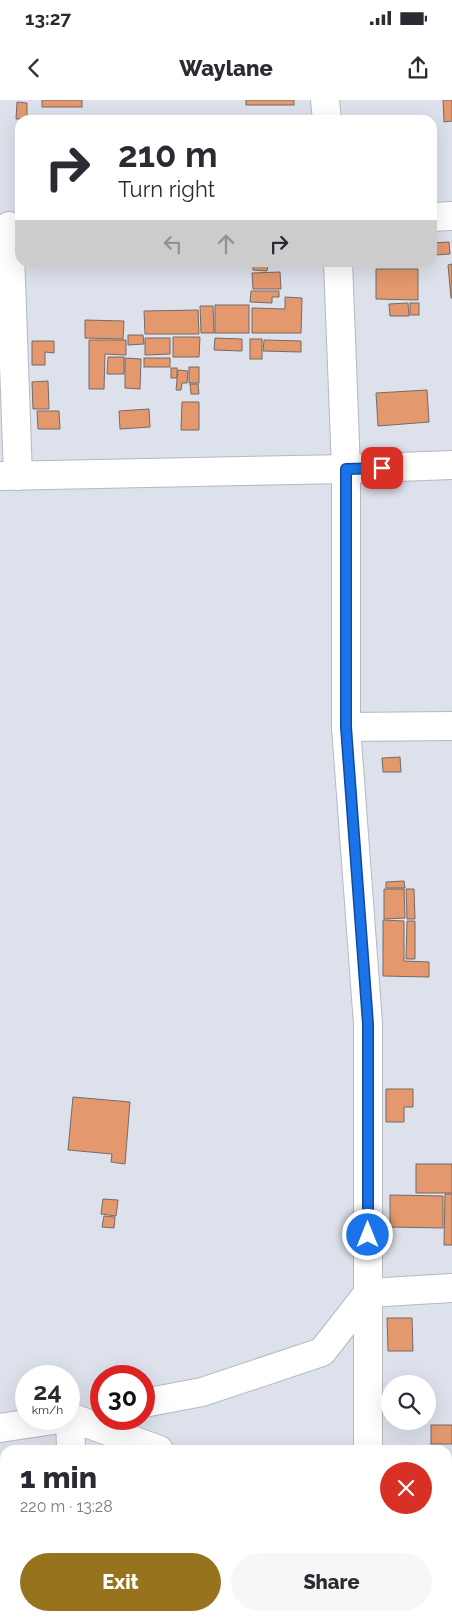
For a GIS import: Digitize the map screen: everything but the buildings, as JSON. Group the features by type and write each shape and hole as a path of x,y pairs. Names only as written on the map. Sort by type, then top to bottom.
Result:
{"street":[{"path":"326,100 327,115"},
{"path":"437,217 452,216"},
{"path":"10,226 9,476 452,465"},
{"path":"338,267 346,469 346,727 368,1024 368,1445"},
{"path":"346,727 452,726"},
{"path":"155,1401 202,1392 322,1352 368,1293 452,1288"},
{"path":"80,1423 144,1445"},
{"path":"0,1428 15,1426"},
{"path":"68,1430 70,1445"}],"route":[{"path":"368,1235 368,1024 346,727 346,469 382,468"}]}
